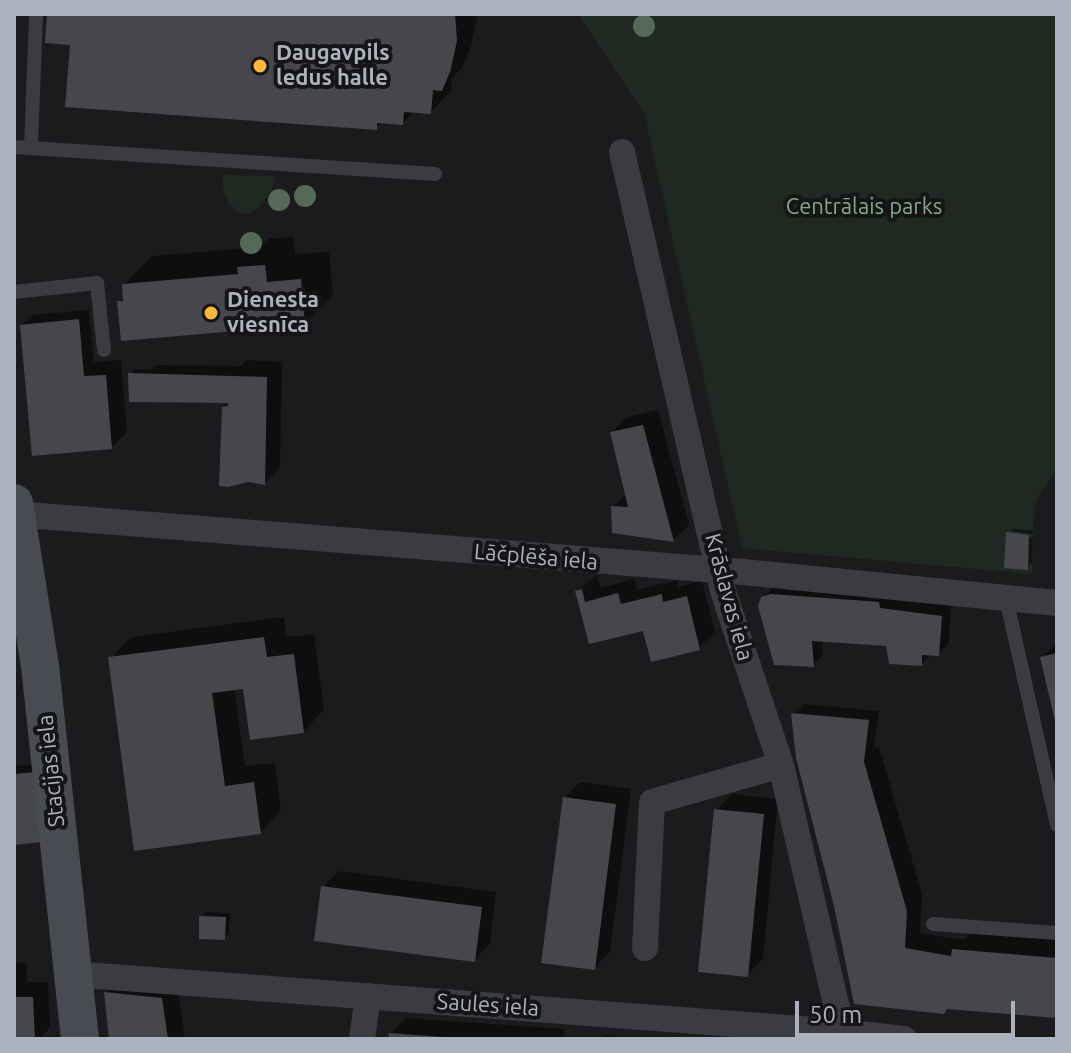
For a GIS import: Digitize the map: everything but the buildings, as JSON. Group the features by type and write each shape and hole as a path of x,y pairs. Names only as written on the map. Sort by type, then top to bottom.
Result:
{"street":[{"name":"Krāslavas iela","path":"622,152 723,591 781,765 842,1035"},
{"name":"Lāčplēša iela","path":"15,509 1057,603"},
{"name":"Stacijas iela","path":"15,509 40,666 80,1039"},
{"path":"645,948 652,802 781,765"},
{"name":"Saules iela","path":"72,974 904,1039"},
{"path":"362,1039 368,996"}],"lane":[{"path":"31,147 36,14"},
{"path":"14,147 435,174"},
{"path":"14,292 97,283 104,350"},
{"path":"1006,598 1057,825"},
{"path":"933,924 1057,933"}],"green space":[{"name":"Centrālais parks","path":"578,14 1057,14 1057,470 1039,495 1034,510 1032,574 742,548 644,113"},
{"path":"223,175 275,176 272,190 263,202 256,210 246,214 236,211 228,202"}],"place":[{"name":"Daugavpils ledus halle","path":"260,66"},
{"name":"Dienesta viesnīca","path":"211,313"}]}
